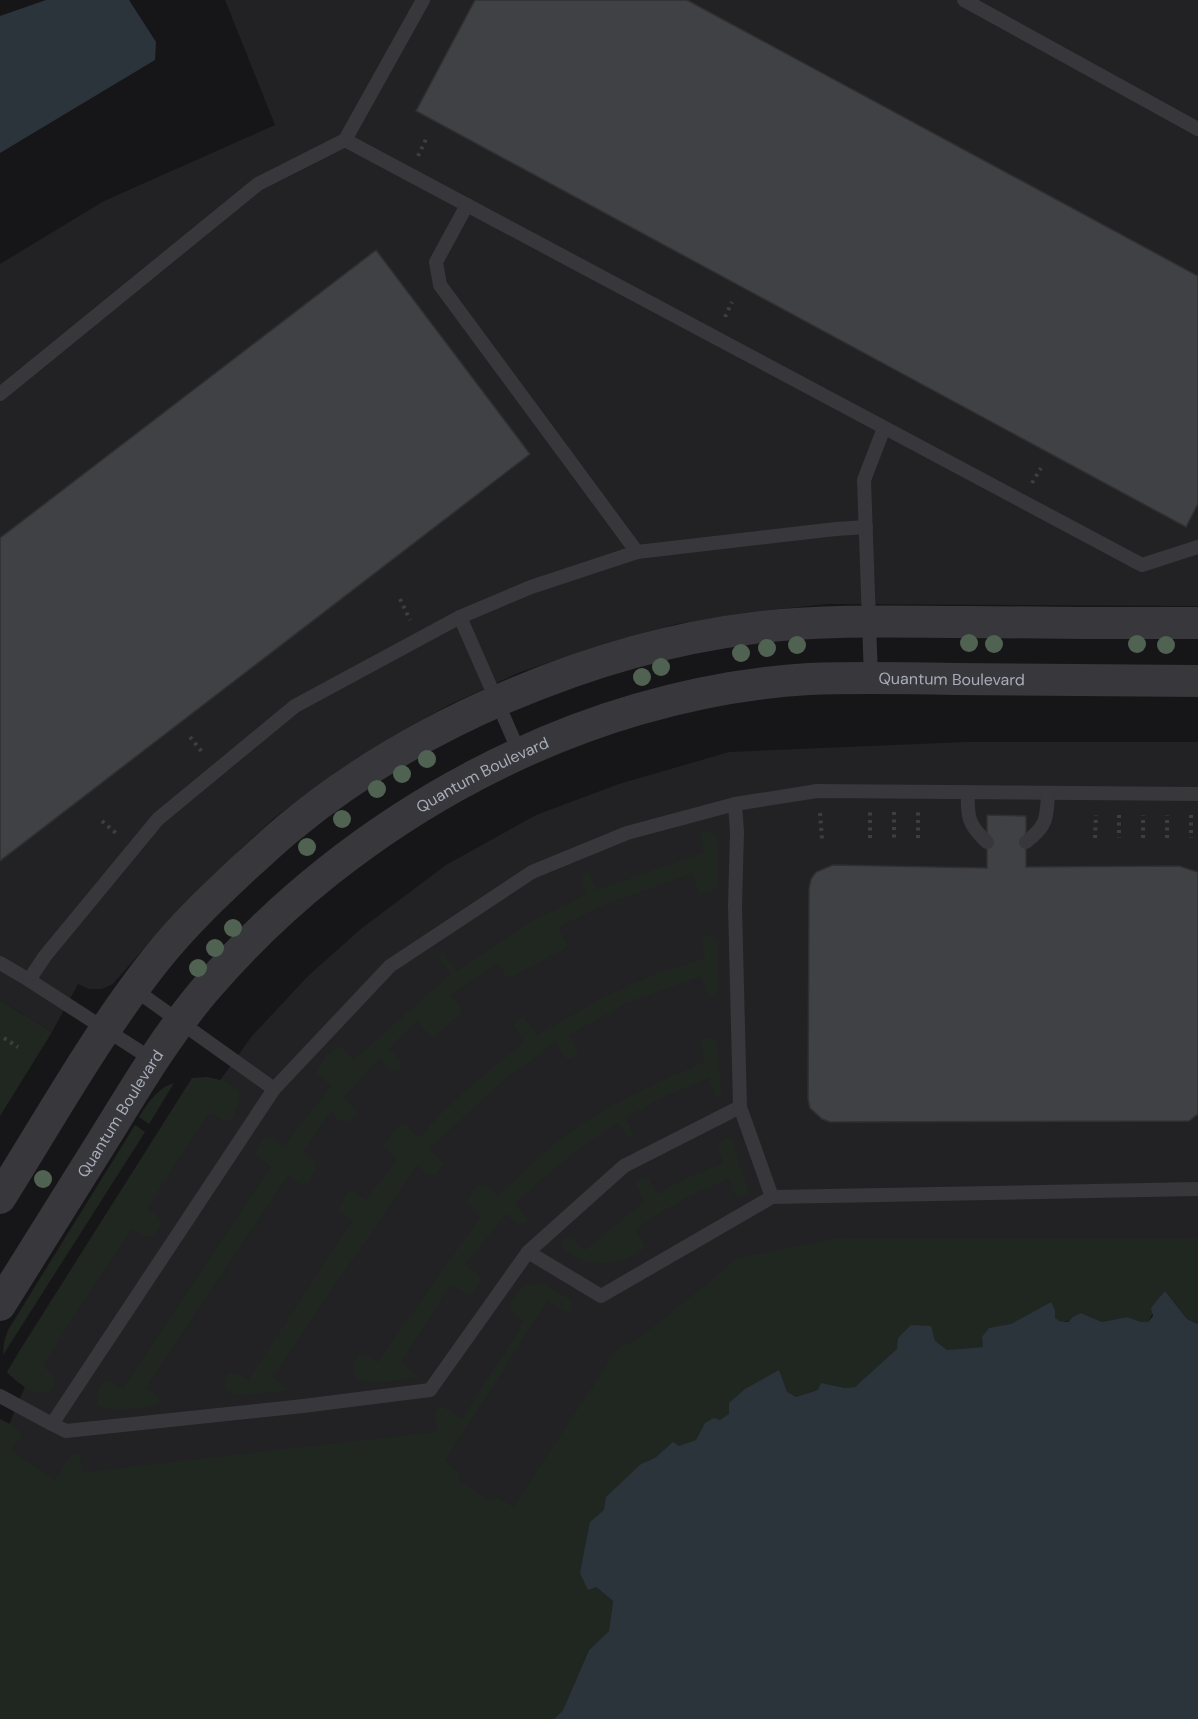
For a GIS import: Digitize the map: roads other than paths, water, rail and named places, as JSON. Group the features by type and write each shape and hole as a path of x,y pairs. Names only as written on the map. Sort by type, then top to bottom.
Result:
{"street":[{"path":"0,1198 105,1030 159,956 210,900 291,826 385,760 433,732 497,701 584,668 696,637 780,625 869,621 1198,623"},
{"name":"Quantum Boulevard","path":"0,1305 153,1060 204,991 299,895 342,860 443,792 520,754 587,726 695,696 752,686 807,680 871,678 1198,681"}],"lane":[{"path":"0,394 258,184 345,140 423,0"},
{"path":"964,0 1198,129"},
{"path":"345,140 1142,565 1198,547"},
{"path":"467,205 436,262 440,285 637,552"},
{"path":"871,678 864,480 884,428"},
{"path":"29,980 45,956 158,819 296,706 460,617 531,587 637,552 866,527"},
{"path":"460,617 520,754"},
{"path":"52,1424 274,1089 390,966 532,872 627,833 735,804 817,791 1198,794"},
{"path":"968,792 967,813 974,831 987,842"},
{"path":"1026,842 1042,830 1047,813 1048,793"},
{"path":"735,804 740,1107 771,1197"},
{"path":"0,963 153,1060"},
{"path":"134,989 274,1089"},
{"path":"0,1396 66,1431 430,1390 528,1252 624,1166 740,1107"},
{"path":"528,1252 601,1296 771,1197 1198,1189"}]}
